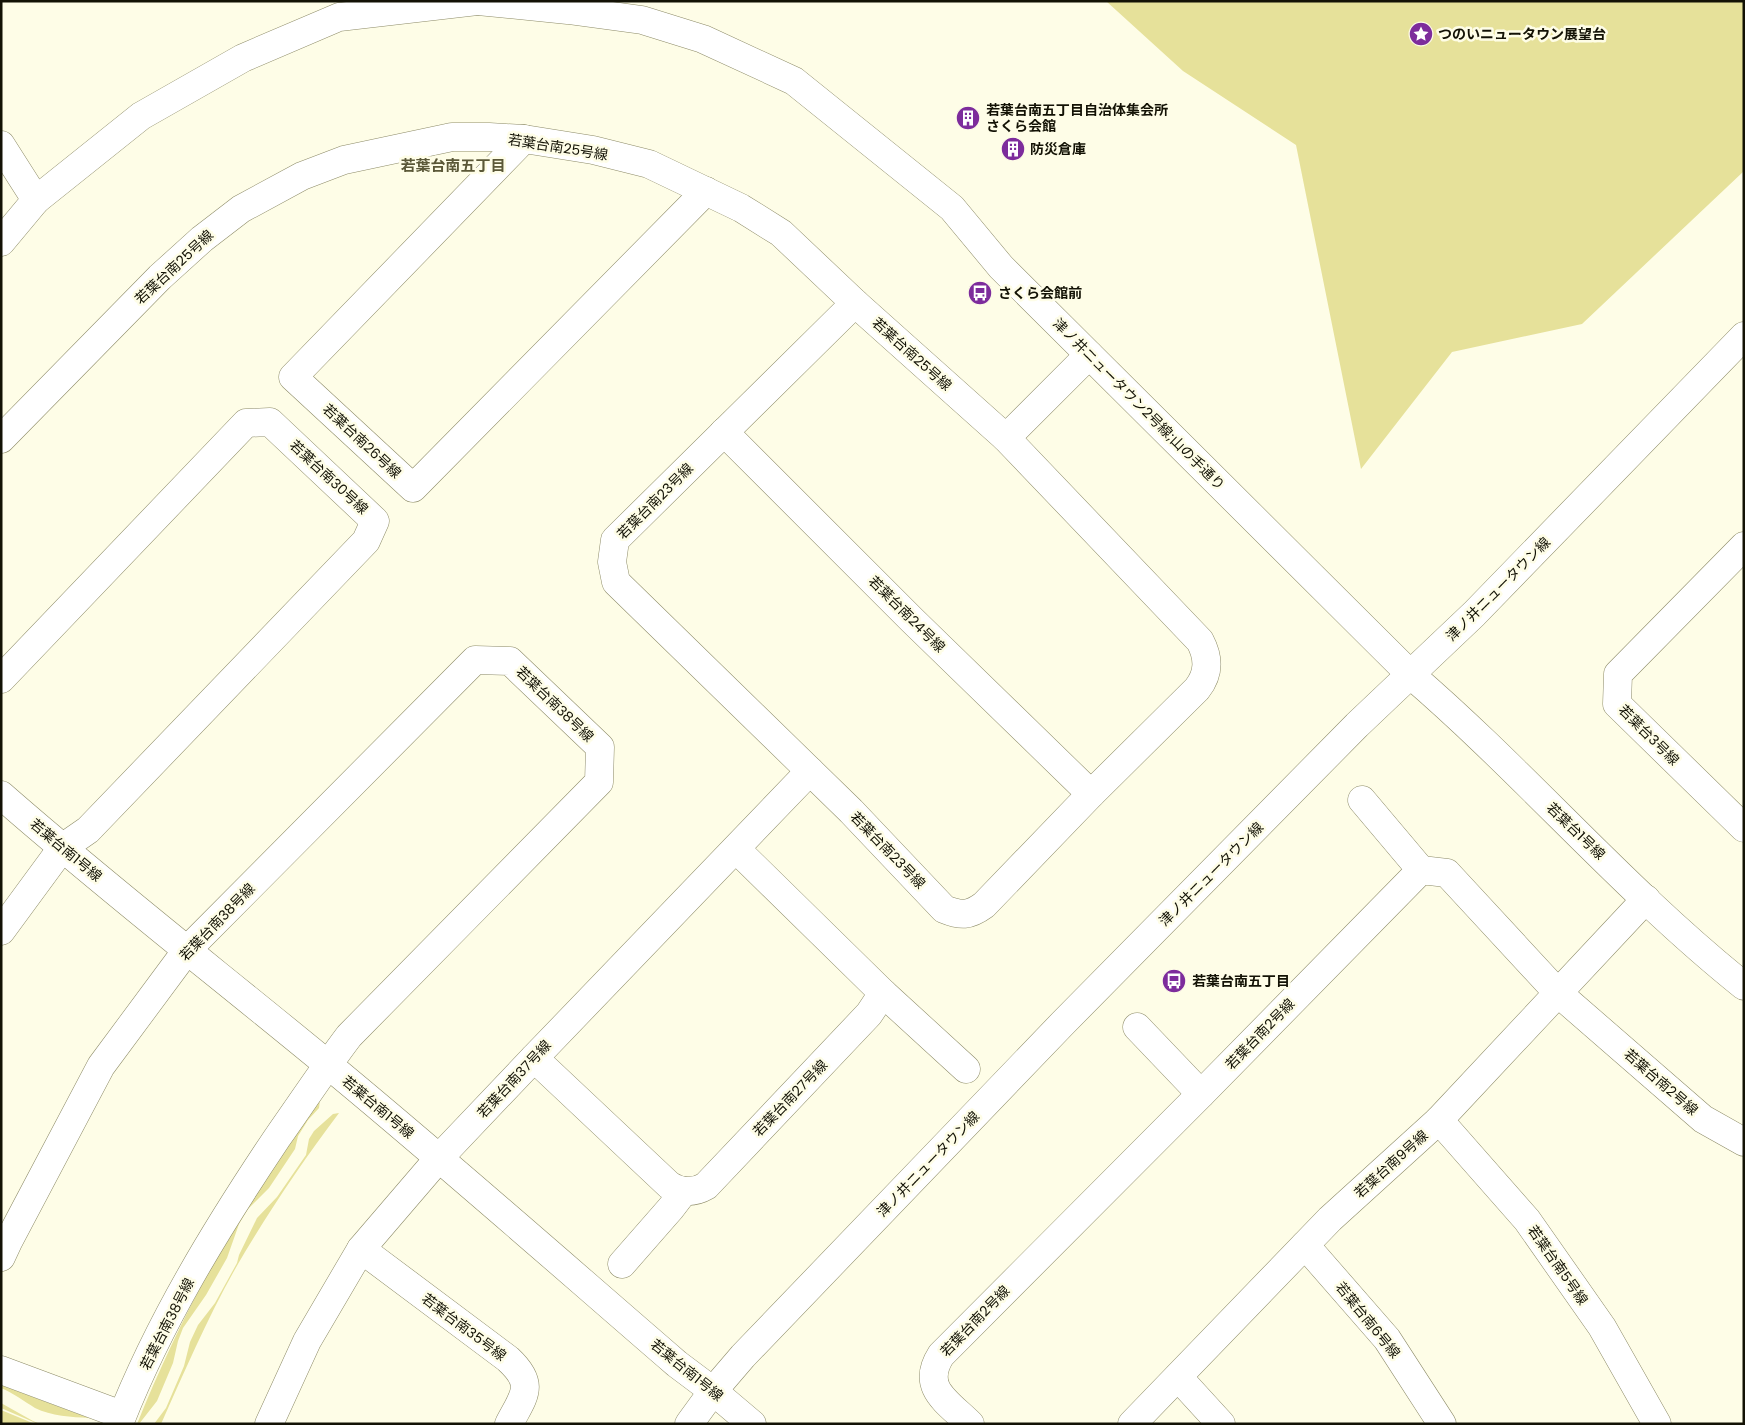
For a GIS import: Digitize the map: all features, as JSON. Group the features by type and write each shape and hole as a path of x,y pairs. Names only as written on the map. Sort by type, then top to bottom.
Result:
{"street":[{"name":"津ノ井ニュータウン2号線;山の手通り","path":"1,242 36,200 141,116 243,58 339,17 477,1 642,20 703,39 794,81 952,208 1001,267 1411,675"},
{"name":"若葉台南25号線","path":"1,439 160,277 202,239 250,204 302,176 344,160 452,137 524,139 593,150 649,164 741,208 781,233 855,303 1006,438"},
{"name":"若葉台南26号線","path":"524,139 293,377 413,488 706,191"},
{"path":"1,146 36,200"},
{"name":"若葉台南23号線","path":"855,303 616,540 612,562 616,582 851,811 944,909 964,914 974,912 984,905 1091,794 1197,689 1205,675 1207,660 1200,641 1006,438"},
{"name":"津ノ井ニュータウン線","path":"689,1424 713,1391 743,1356 1063,1023 1357,725 1474,614 1744,336"},
{"path":"1006,438 1089,355"},
{"name":"若葉台南30号線","path":"1,679 246,423 270,422 375,521 366,541 88,830 62,848"},
{"name":"若葉台南24号線","path":"724,432 912,620 1091,794"},
{"name":"若葉台3号線","path":"1740,559 1618,674 1617,704 1744,828"},
{"name":"若葉台南38号線","path":"1,1257 101,1066 187,950 475,660 510,661 600,747 599,782 349,1036 327,1064 223,1220 174,1305 120,1419 1,1370"},
{"name":"若葉台1号線","path":"1411,675 1454,712 1708,958 1744,986"},
{"name":"若葉台南37号線","path":"269,1424 307,1341 361,1249 439,1158 810,771"},
{"name":"若葉台南1号線","path":"1,795 62,848 327,1064 439,1158 676,1364 713,1391 752,1424"},
{"path":"1362,800 1421,870"},
{"path":"1,931 62,848"},
{"path":"736,849 883,992 966,1069"},
{"name":"若葉台南2号線","path":"970,1424 934,1386 932,1378 934,1368 941,1355 1421,870 1447,873 1558,993 1703,1119 1744,1142"},
{"name":"若葉台南9号線","path":"1132,1424 1330,1219 1439,1120 1646,900"},
{"name":"若葉台南27号線","path":"684,1191 692,1192 706,1186 869,1014 883,992"},
{"path":"1137,1027 1201,1094"},
{"path":"534,1058 669,1186 684,1191 622,1264"},
{"name":"若葉台南5号線","path":"1439,1120 1526,1220 1602,1327 1657,1424"},
{"name":"若葉台南6号線","path":"1305,1245 1386,1339 1442,1424"},
{"name":"若葉台南35号線","path":"361,1249 508,1359 519,1370 524,1377 525,1390 522,1400 509,1424"},
{"path":"1178,1377 1221,1424"}],"shaded area":[{"path":"1106,1 1744,1 1744,171 1582,324 1452,352 1361,469 1296,145 1183,71"},
{"path":"320,1100 319,1108 308,1120 298,1136 295,1149 269,1188 248,1209 239,1224 227,1258 206,1295 183,1328 173,1363 157,1401 139,1424 137,1424 175,1338 241,1215 292,1138"},
{"path":"339,1113 290,1181 245,1252 211,1315 161,1424 154,1424 166,1408 184,1366 190,1342 198,1325 215,1303 237,1263 257,1218 277,1197 306,1155 309,1139 314,1131 333,1114"},
{"path":"1,1385 89,1418 62,1416 41,1411 1,1388"},
{"path":"1,1403 33,1421 40,1424 1,1408"},
{"path":"1,1410 35,1424 1,1424"}],"place":[{"name":"つのいニュータウン展望台","path":"1421,34"},
{"name":"若葉台南五丁目自治体集会所 さくら会館","path":"968,118"},
{"name":"防災倉庫","path":"1013,149"},
{"name":"さくら会館前","path":"980,293"},
{"name":"若葉台南五丁目","path":"1174,981"}],"district":[{"name":"若葉台南五丁目","path":"453,166"}]}
